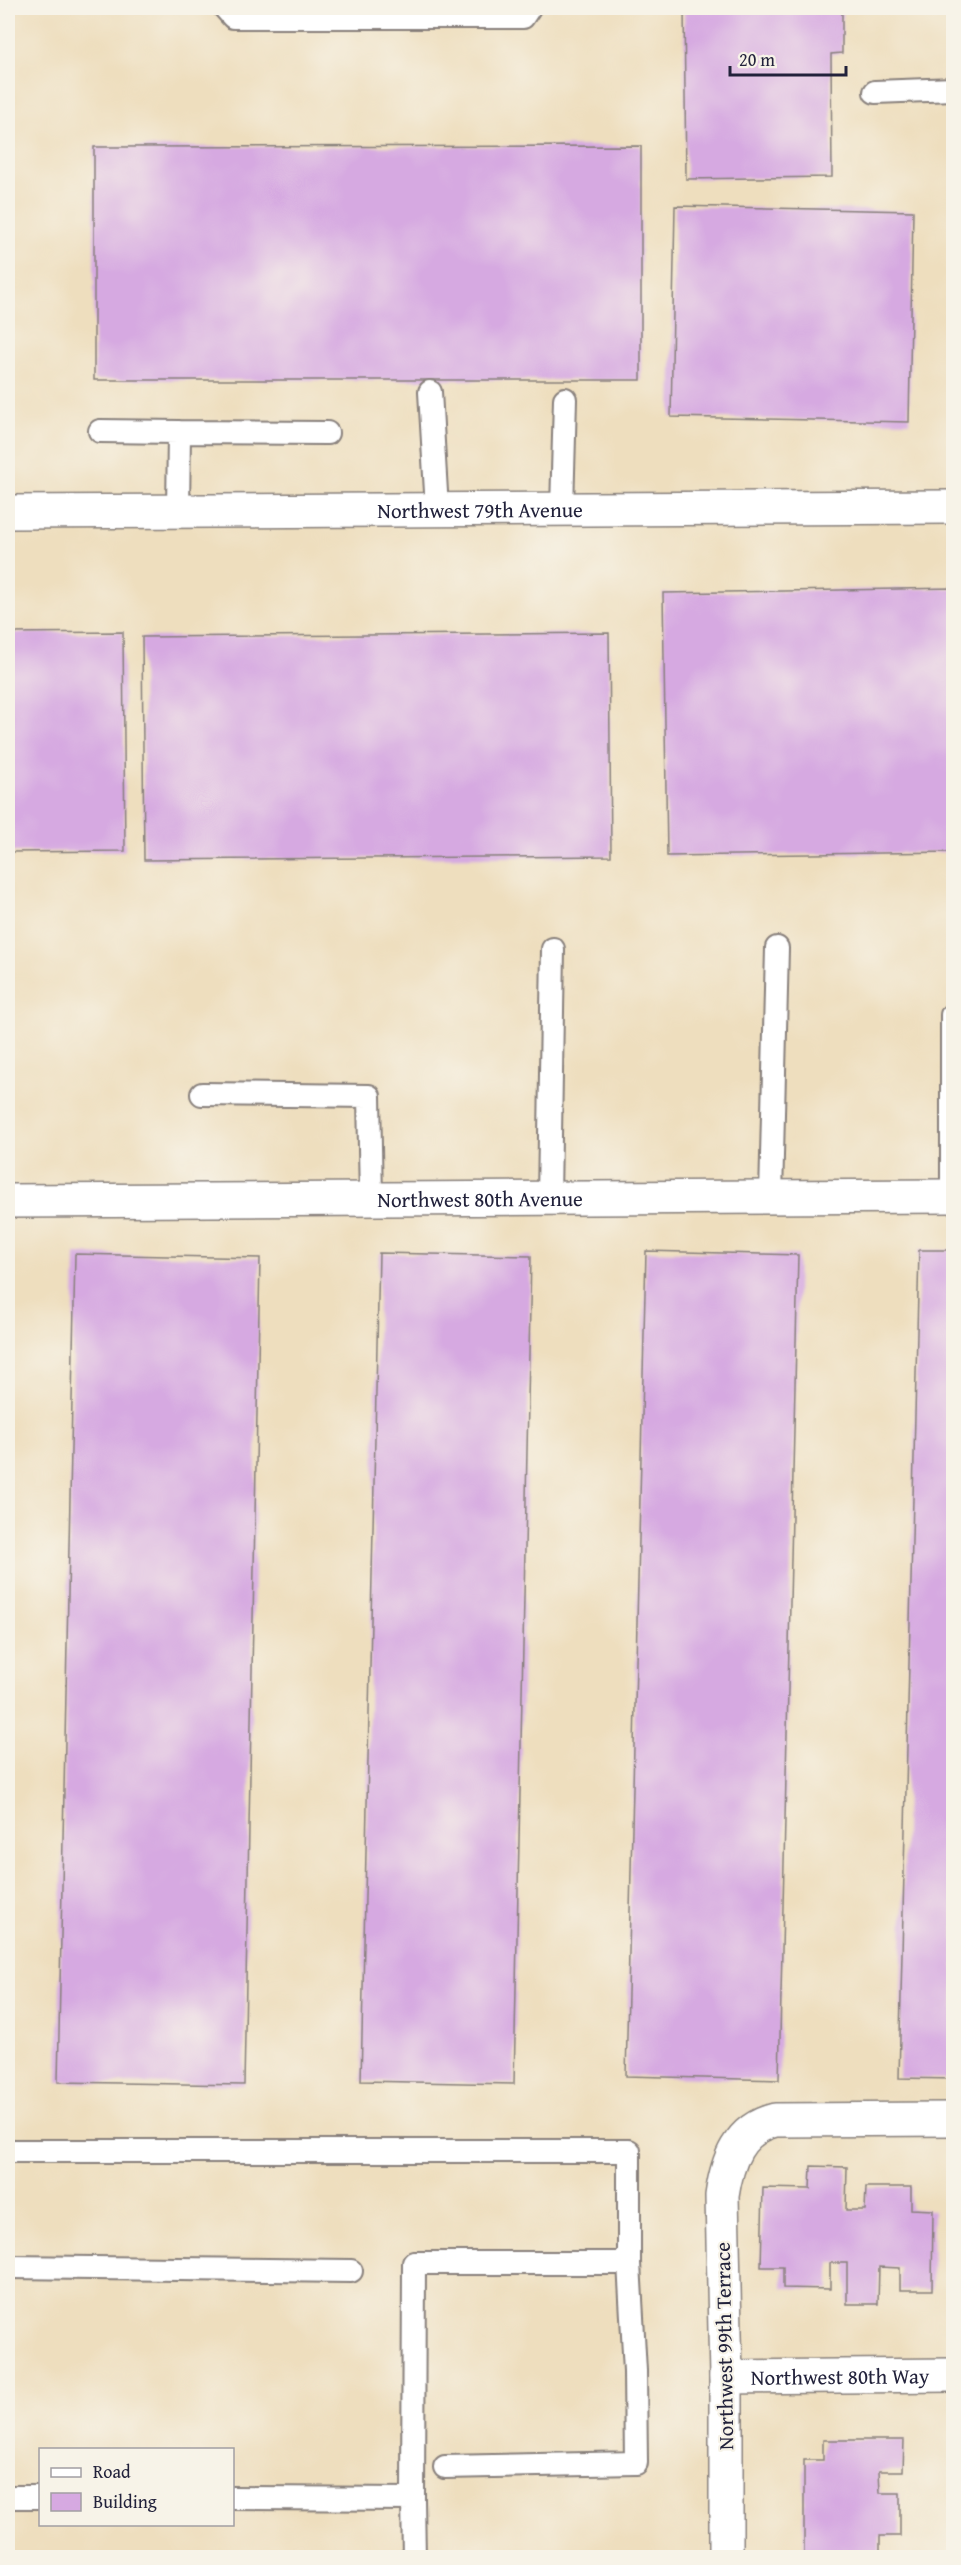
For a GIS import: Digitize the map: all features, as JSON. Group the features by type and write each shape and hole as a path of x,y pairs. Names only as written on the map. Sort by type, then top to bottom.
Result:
{"street":[{"name":"Northwest 79th Avenue","path":"8,512 954,507"},
{"name":"Northwest 80th Avenue","path":"8,1201 953,1196"},
{"name":"Northwest 99th Terrace","path":"726,2558 726,2377 722,2196 729,2163 741,2139 751,2130 775,2120 954,2119"},
{"name":"Northwest 80th Way","path":"726,2377 954,2375"}],"lane":[{"path":"225,8 233,17 523,17 529,8"},
{"path":"875,92 954,88"},
{"path":"430,392 437,509"},
{"path":"562,509 565,399"},
{"path":"100,431 327,433"},
{"path":"178,511 179,432"},
{"path":"771,1197 777,948"},
{"path":"549,1198 553,949"},
{"path":"952,1016 953,1196"},
{"path":"202,1094 369,1096 371,1199"},
{"path":"8,2151 629,2151 629,2263 635,2371 636,2463 445,2467"},
{"path":"414,2558 414,2263 629,2263"},
{"path":"8,2267 351,2271"},
{"path":"8,2497 39,2498"},
{"path":"234,2498 413,2499"}],"building":[{"path":"684,8 842,9 842,53 831,54 832,177 686,179"},
{"path":"641,146 641,380 94,380 94,147"},
{"path":"675,206 913,211 909,422 671,417"},
{"path":"954,588 954,852 667,856 663,593"},
{"path":"123,632 125,851 8,852 8,633"},
{"path":"609,633 611,856 144,860 142,637"},
{"path":"919,1250 954,1250 954,2079 899,2078"},
{"path":"646,1251 798,1255 779,2080 626,2076"},
{"path":"379,1253 531,1256 514,2084 361,2081"},
{"path":"75,1254 260,1258 244,2085 58,2082"},
{"path":"811,2166 847,2167 846,2210 865,2210 866,2187 911,2187 911,2209 933,2210 932,2290 900,2290 900,2268 879,2267 878,2304 847,2304 847,2263 830,2263 830,2289 783,2288 783,2267 761,2267 763,2188 810,2189"},
{"path":"823,2440 904,2440 903,2471 879,2471 880,2493 900,2493 900,2536 880,2536 880,2558 804,2558 804,2460 823,2460"}]}
